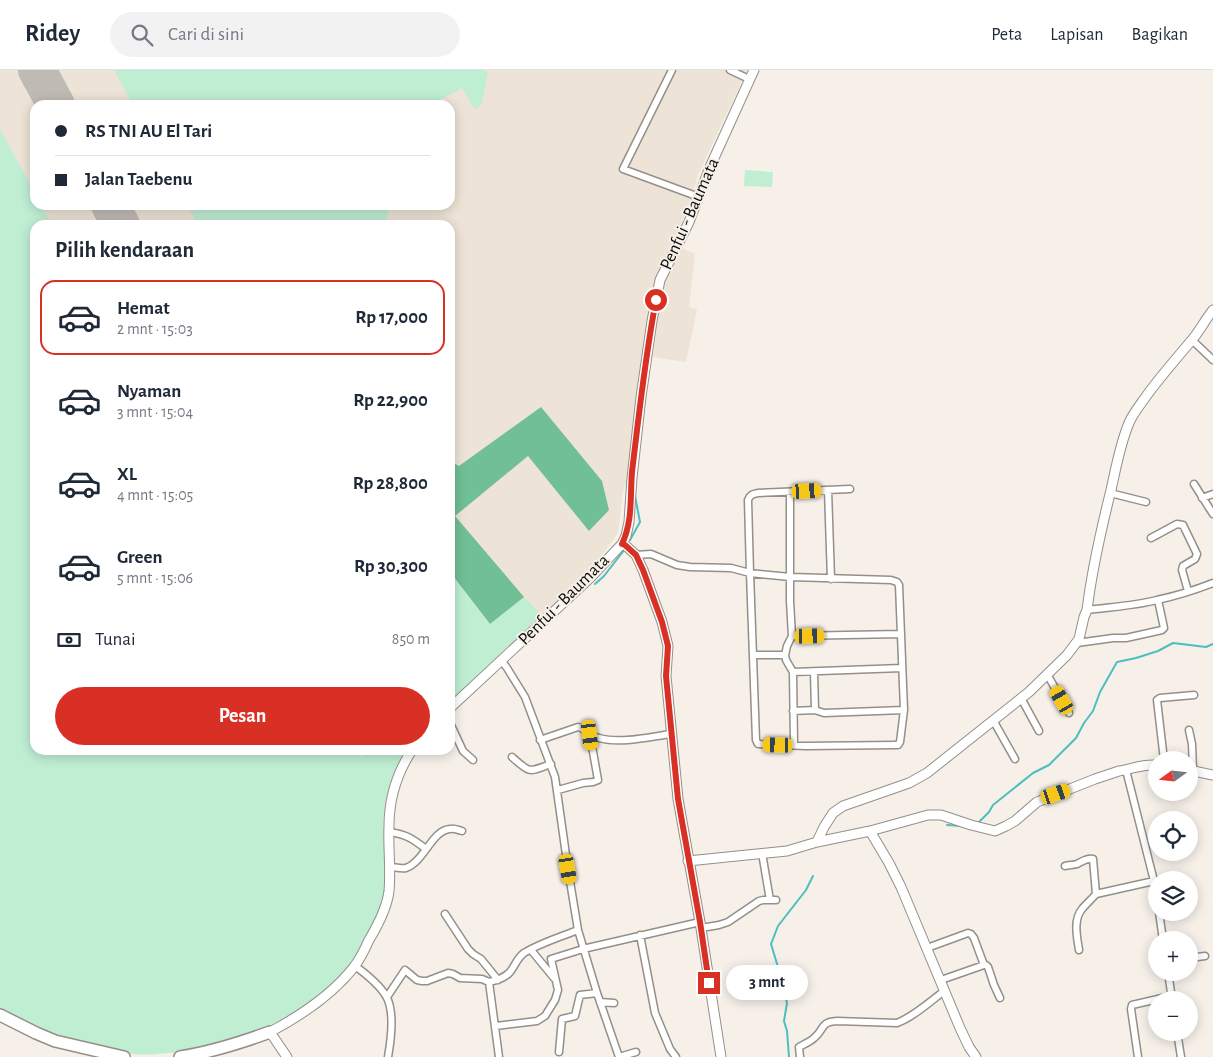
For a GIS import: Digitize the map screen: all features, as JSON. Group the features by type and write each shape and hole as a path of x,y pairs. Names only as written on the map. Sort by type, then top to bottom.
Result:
{"highway":[{"path":"0,1016 55,1041 124,1057"},
{"path":"180,1057 237,1044 270,1032"}],"street":[{"path":"672,70 623,169 699,197"},
{"path":"730,70 749,79"},
{"name":"Penfui - Baumata","path":"455,703 625,545 641,398 660,280 689,222 710,167 754,70"},
{"path":"817,842 833,813 843,806 918,779 1021,698 1077,643 1087,610 1095,556 1129,423 1160,377 1192,340 1213,310"},
{"path":"1192,340 1213,360"},
{"path":"1194,484 1213,514"},
{"path":"636,555 651,554 677,565 690,567 731,568 750,573 790,577 891,580 896,582 899,585 904,710 900,742 895,746 762,745 758,744 756,740 750,573 748,508 749,497 758,493 850,489"},
{"path":"828,490 831,579"},
{"path":"790,492 792,636 785,655 793,672 794,745"},
{"path":"1110,493 1146,502"},
{"path":"1202,498 1213,494"},
{"path":"1151,538 1177,524 1183,525 1197,554 1195,559 1183,566 1182,570 1188,591"},
{"path":"625,545 636,555 643,570 662,622 668,646 666,676 678,799 721,1057"},
{"path":"1087,610 1158,600 1213,583"},
{"path":"1077,643 1126,638 1162,630 1164,628 1158,600"},
{"path":"792,636 901,634"},
{"path":"753,656 785,655"},
{"path":"502,661 525,697 540,740 552,764 558,790 563,840 578,930 600,1002 619,1057 636,1052"},
{"path":"793,672 902,668"},
{"path":"814,672 815,710"},
{"path":"1047,674 1069,713"},
{"path":"1163,751 1157,700 1160,698 1194,695"},
{"path":"1021,698 1039,731"},
{"path":"793,712 815,710 824,713 904,710"},
{"path":"993,720 1015,759"},
{"path":"540,740 578,727 587,731 590,735 598,780 558,790"},
{"path":"1189,730 1192,751"},
{"path":"455,734 463,751 473,760"},
{"path":"590,735 605,739 623,740 671,734"},
{"path":"287,1057 270,1032 291,1021 330,993 355,966 378,924 389,892 390,808 397,780 408,755"},
{"path":"512,758 529,770 552,764"},
{"path":"688,861 787,850 935,814 994,830 1006,826 1038,802 1094,779 1140,765 1148,765"},
{"path":"1126,770 1151,871"},
{"path":"1198,772 1213,775"},
{"path":"390,867 405,868 414,862 442,831 449,828 462,831"},
{"path":"870,831 893,871 960,1028 976,1057"},
{"path":"389,832 412,838 426,849"},
{"path":"496,1026 538,1021 551,1008 558,990 551,959 640,935 700,925 719,925 728,922 754,904 763,900 773,900 762,853"},
{"path":"1064,866 1076,864 1090,858 1093,859 1096,894"},
{"path":"1080,950 1076,922 1078,915 1096,894 1148,882"},
{"path":"445,914 468,949 481,959 498,980"},
{"path":"387,997 405,970 417,980 422,981 448,972 460,978 482,979 489,982 498,980 511,972 521,956 578,930"},
{"path":"927,948 968,933 971,934 1000,998"},
{"path":"640,935 655,1013 670,1049 676,1057"},
{"path":"531,950 556,980"},
{"path":"1198,957 1205,956"},
{"path":"941,980 984,965"},
{"path":"355,966 381,989 387,997 392,1036 388,1057"},
{"path":"489,982 499,1057"},
{"path":"800,1057 799,1047 815,1038 827,1022 897,1023 912,1015 944,991"},
{"path":"559,1052 562,1019 575,1016 580,995 597,993"},
{"path":"600,1002 614,1003"},
{"path":"1138,1057 1131,1009 1132,1006 1148,1003"},
{"path":"1178,1041 1181,1057"}],"shaded area":[{"path":"0,70 747,70 698,175 689,206 656,279 638,396 630,473 623,491 618,533 595,565 572,588 455,694 455,220 30,220 30,755 404,755 394,776 387,864 229,1040 176,1053 150,1052 0,1010"},
{"path":"679,248 695,254 689,307 697,309 686,362 653,357 663,281"}],"green space":[{"path":"114,70 484,70 488,72 482,103 475,110 462,88 439,100 130,100"},
{"path":"0,129 30,184 30,210 44,210 49,220 30,220 30,755 360,755 361,757 364,755 404,755 392,779 385,802 383,824 386,877 379,911 366,940 349,965 329,987 305,1006 279,1021 251,1033 192,1049 149,1055 106,1050 56,1037 0,1010"},
{"path":"745,170 773,172 772,187 744,186"},
{"path":"190,210 389,210 386,220 195,220"},
{"path":"541,407 602,481 609,510 589,531 528,456 455,516 455,464 459,466"},
{"path":"455,516 524,597 490,624 455,578"},
{"path":"455,579 489,624 524,597 541,615 455,696"}],"waterway":[{"path":"630,540 640,522 635,496"},
{"path":"595,584 604,576 625,549"},
{"path":"978,823 993,805 1033,773 1049,765 1076,738 1093,711 1100,692 1117,662 1158,651 1173,643 1206,647 1213,644"},
{"path":"947,825 962,826"},
{"path":"789,1057 787,1031 784,1021 787,1003 771,944 778,926 806,890 813,876"}],"runway":[{"path":"37,70 53,100"},
{"path":"113,210 118,220"}],"route":[{"path":"656,300 641,398 629,522 622,544 636,555 643,570 662,622 668,646 666,676 678,799 709,983"}]}
